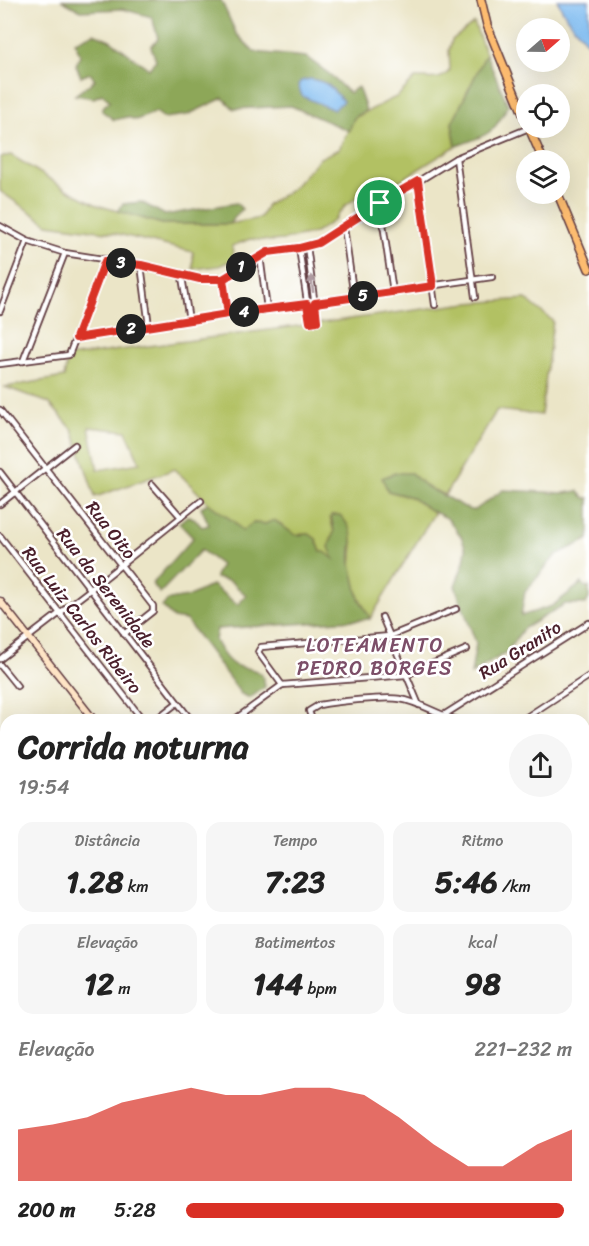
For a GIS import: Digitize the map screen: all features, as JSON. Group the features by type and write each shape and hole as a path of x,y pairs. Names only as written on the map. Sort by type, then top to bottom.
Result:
{"main road":[{"path":"481,0 487,25 516,96"},
{"path":"562,204 589,269"}],"street":[{"path":"0,226 27,241 65,253 141,265 200,279 223,279 260,256 283,249 318,243 456,158 516,133"},
{"path":"456,158 475,297"},
{"path":"418,181 435,305"},
{"path":"380,203 393,292"},
{"path":"344,227 354,298"},
{"path":"0,311 27,241"},
{"path":"299,248 310,322 317,321 307,246"},
{"path":"23,361 65,253"},
{"path":"260,256 267,309"},
{"path":"0,364 69,355 105,261"},
{"path":"141,265 149,326"},
{"path":"182,276 189,320"},
{"path":"76,338 492,277"},
{"path":"223,279 228,314"},
{"name":"Rua Oito","path":"0,410 154,609 124,634"},
{"path":"0,504 75,445"},
{"name":"Rua da Serenidade","path":"0,472 186,714"},
{"path":"152,484 181,517"},
{"path":"0,659 91,590 201,501"},
{"name":"Rua Luiz Carlos Ribeiro","path":"0,536 137,714"},
{"path":"0,601 89,714"},
{"path":"282,684 258,652 261,647 390,636 456,609"},
{"path":"382,617 419,705"},
{"name":"Rua Granito","path":"445,714 589,623"},
{"path":"242,714 282,684 406,675 467,649"},
{"path":"0,665 17,686"},
{"path":"531,714 589,676"},
{"path":"310,714 309,711 319,705 330,703 397,699 419,705 438,714"},
{"path":"163,714 177,703"}],"green space":[{"path":"61,0 221,0 236,33 254,52 306,57 328,73 349,93 358,87 366,110 354,118 349,131 291,106 234,109 223,98 187,115 164,118 156,112 136,120 127,117 114,120 102,111 110,101 102,94 94,98 75,95 95,80 90,73 81,77 76,65 80,55 75,42 94,33 110,40 149,69 156,60 151,47 158,38 152,17 122,9 81,11"},
{"path":"474,23 486,54 452,123 456,146 393,185 367,191 346,205 333,221 315,233 284,240 250,239 232,246 234,259 219,266 193,269 193,252 114,233 48,224 0,191 0,157 11,155 97,205 162,224 229,224 260,218 267,205 292,189 320,158 339,149 354,118 398,96 415,78 438,78 446,74 450,70 449,50 452,40"},
{"path":"486,54 508,105 498,123 488,133 456,146 452,123"},
{"path":"141,202 165,215 236,203 242,209 229,224 162,224 118,211 123,204"},
{"path":"526,299 553,321 541,415 497,410 445,495 425,486 411,473 388,491 411,497 435,512 370,619 358,595 351,566 353,543 330,517 334,532 330,542 335,560 321,552 316,539 309,534 295,535 276,521 265,524 253,523 242,531 234,522 208,503 175,469 95,497 73,430 49,403 5,387 64,377 68,357 468,303","holes":["89,427 126,431 140,463 98,470"]},
{"path":"395,473 411,473 425,486 470,510 475,510 503,490 564,493 578,491 585,498 589,498 589,539 556,555 525,592 521,616 552,606 582,583 589,587 589,598 586,604 565,604 523,629 507,652 471,674 476,643 455,586 466,549 461,536 447,518 411,497 388,491 382,478"},
{"path":"208,503 234,522 242,531 253,523 265,524 274,520 295,535 309,534 316,539 321,552 325,552 334,559 329,547 334,532 331,515 340,515 350,530 352,569 359,598 370,619 217,629 215,640 227,659 237,666 256,670 262,676 265,687 250,698 241,694 186,620 173,618 162,607 168,600 188,597 212,585 238,605 246,595 230,581 216,578 221,565 201,550 160,593 152,584 193,538 179,523 187,516 194,518 202,527 209,525 201,507"}],"water":[{"path":"557,0 589,0 589,45 570,22 570,18 567,18"},
{"path":"310,79 326,84 343,101 334,110 302,96 298,85 301,81"}],"district":[{"name":"LOTEAMENTO PEDRO BORGES","path":"375,656"}],"route":[{"path":"380,203 318,243 268,252 223,279 228,314 76,338 105,261 141,265 200,279 223,279 228,314 307,304 310,322 317,321 315,303 433,286 418,181 380,203"}]}
